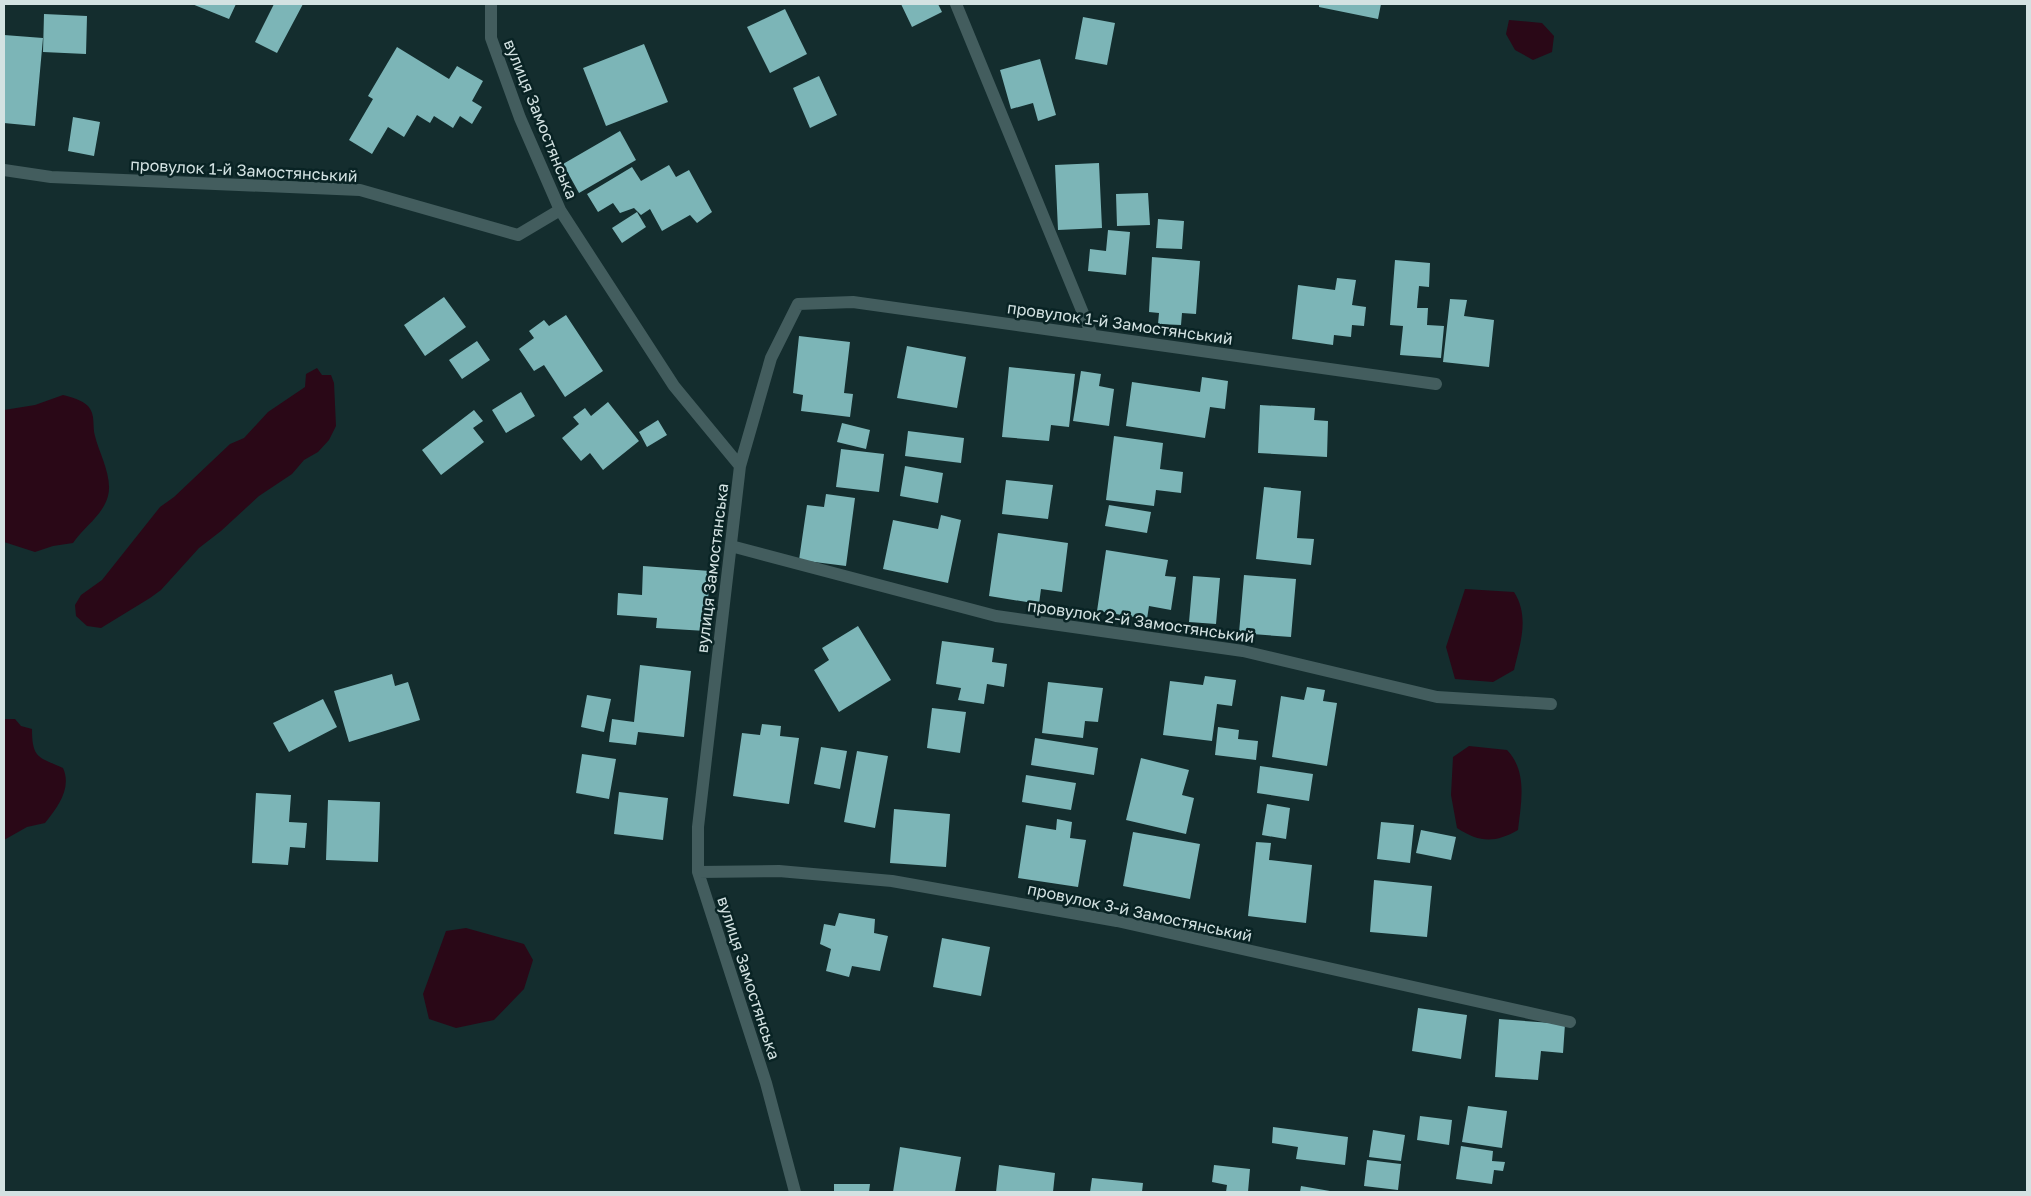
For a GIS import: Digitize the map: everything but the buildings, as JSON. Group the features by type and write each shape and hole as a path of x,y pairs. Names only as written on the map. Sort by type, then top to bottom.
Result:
{"street":[{"name":"вулиця Замостянська","path":"492,4 492,38 520,118 560,210 674,386 740,466 698,826 698,872 766,1083 795,1192"},
{"path":"956,4 1092,335"},
{"name":"провулок 1-й Замостянський","path":"4,170 52,177 360,190 518,235 560,210"},
{"name":"провулок 1-й Замостянський","path":"740,466 771,358 798,304 853,302 1436,384"},
{"name":"провулок 2-й Замостянський","path":"731,546 996,616 1243,651 1437,697 1551,704"},
{"name":"провулок 3-й Замостянський","path":"698,872 779,871 892,881 1117,921 1570,1022"}],"shaded area":[{"path":"1509,20 1542,23 1554,36 1552,52 1533,60 1515,50 1506,34"},
{"path":"317,368 322,375 331,375 334,383 336,426 329,440 318,452 304,460 292,474 259,496 221,531 199,548 161,590 150,598 101,628 87,626 76,616 75,605 81,595 102,580 160,507 174,497 230,444 244,438 268,412 305,387 306,374"},
{"path":"63,395 83,402 90,409 95,436 109,481 108,496 98,515 73,543 53,546 35,552 4,542 4,410 35,405"},
{"path":"1465,589 1514,592 1519,601 1523,621 1514,670 1493,682 1455,679 1446,647"},
{"path":"4,719 15,719 21,726 32,729 35,752 43,759 63,768 66,783 59,804 45,823 27,827 4,840"},
{"path":"1469,746 1507,750 1514,759 1522,788 1518,830 1495,839 1480,839 1457,828 1451,795 1453,757"},
{"path":"466,928 524,944 533,960 524,989 494,1020 456,1028 429,1019 423,994 446,931"}]}
